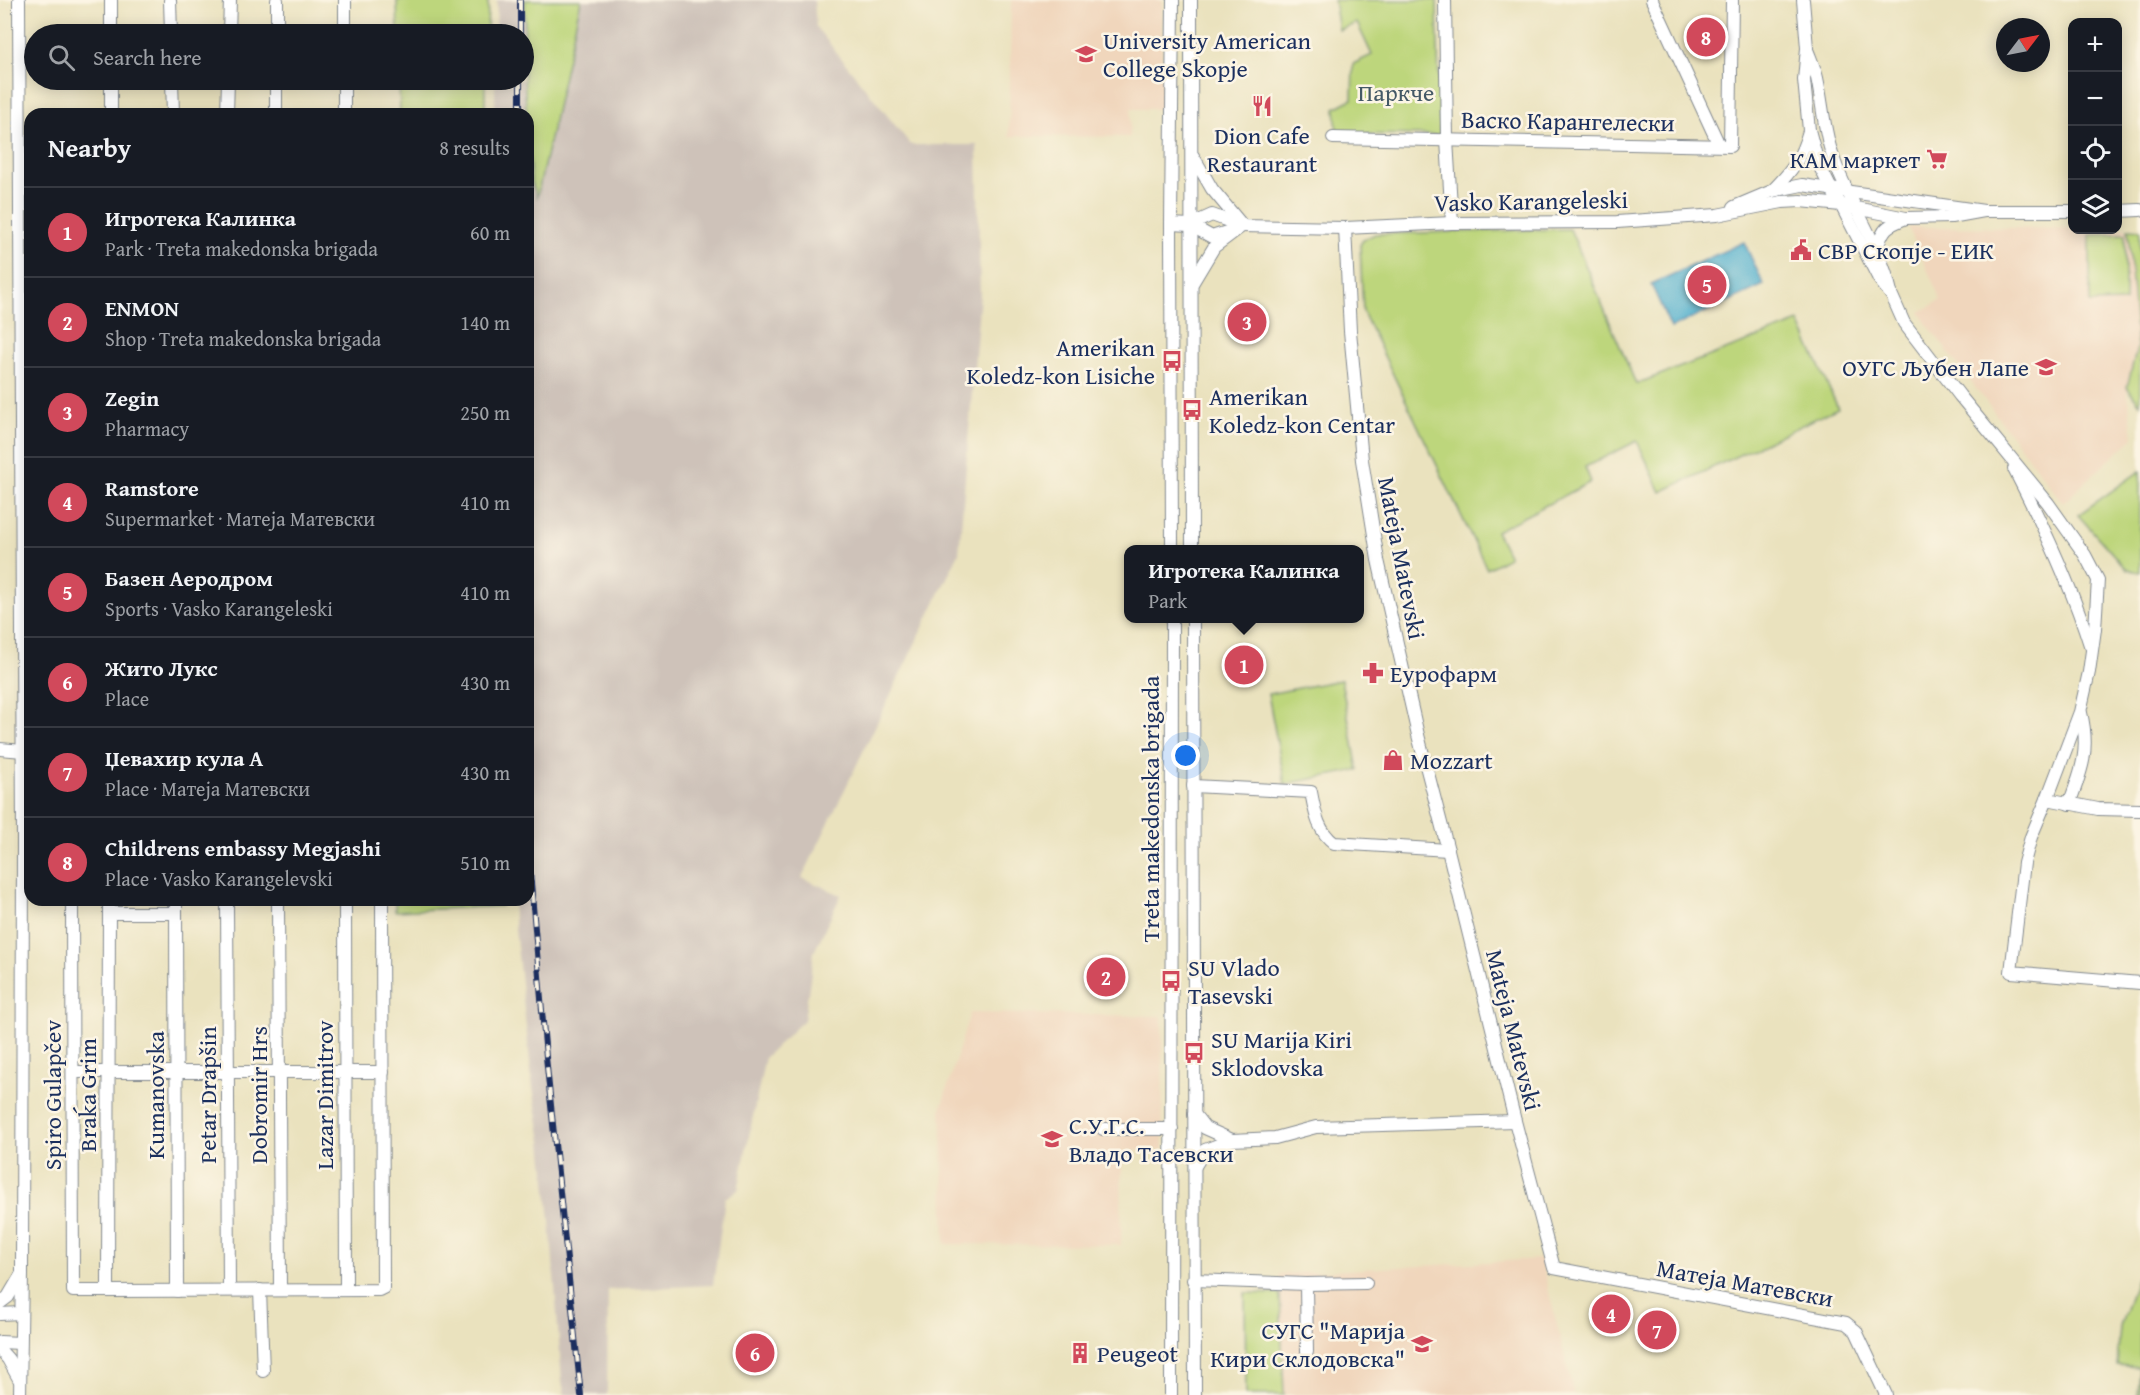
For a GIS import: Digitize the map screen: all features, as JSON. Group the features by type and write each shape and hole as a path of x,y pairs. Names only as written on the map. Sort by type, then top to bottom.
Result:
{"street":[{"path":"19,0 24,315"},
{"path":"111,0 111,24"},
{"path":"170,0 171,24"},
{"path":"229,24 230,0"},
{"path":"277,0 277,24"},
{"path":"345,0 345,24"},
{"path":"1172,545 1173,0"},
{"path":"1191,0 1192,545"},
{"path":"1445,0 1447,140 1452,223"},
{"path":"1652,0 1725,145"},
{"path":"1725,145 1732,0"},
{"path":"1803,0 1807,48 1804,80 1809,130 1818,163 1879,279 1892,296"},
{"path":"1807,48 1817,77 1833,159 1877,249 1887,274 1892,296 1905,324 1960,396 2048,503 2096,574 2098,586 2092,649 2080,712 2031,837 2024,863 2011,972 2140,983"},
{"path":"111,90 111,108"},
{"path":"172,90 173,108"},
{"path":"227,108 228,90"},
{"path":"276,90 276,108"},
{"path":"344,90 344,108"},
{"path":"1772,191 1796,164 1803,152 1809,130"},
{"name":"Васко Карангелески","path":"1333,138 1725,145"},
{"path":"1192,155 1212,189 1242,226"},
{"name":"Vasko Karangeleski","path":"1717,214 1772,191 1802,185 1984,211 2068,211"},
{"name":"Vasko Karangeleski","path":"1345,228 1452,223 1617,222 1717,214 1782,202 1801,201 1841,205 1906,218 1951,217 1984,211"},
{"path":"2122,211 2140,210"},
{"path":"1191,225 1212,215 1242,226 1345,228"},
{"path":"1877,249 1882,232 1889,224 1906,218"},
{"path":"1171,224 1191,225 1212,237 1242,226"},
{"path":"1193,282 1214,247 1242,226"},
{"name":"Mateja Matevski","path":"1345,228 1350,331 1362,460 1378,560 1418,735 1554,1268 1846,1323 1856,1331 1886,1395"},
{"path":"2001,445 2037,513 2092,649"},
{"path":"24,564 24,774"},
{"name":"Treta makedonska brigada","path":"1171,1395 1172,623"},
{"name":"Treta makedonska brigada","path":"1193,623 1195,1395"},
{"path":"2069,804 2084,764 2086,743 2080,712"},
{"path":"0,749 23,751"},
{"path":"1193,786 1311,792 1317,821 1325,836 1334,843 1449,850"},
{"path":"2047,799 2098,809 2140,810"},
{"path":"20,1395 26,906"},
{"name":"Spiro Gulapčev","path":"72,906 73,1291 108,1291"},
{"path":"109,906 176,906"},
{"name":"Braḱa Grim","path":"108,1291 109,906"},
{"name":"Kumanovska","path":"176,906 177,1291"},
{"name":"Petar Drapšin","path":"227,906 229,1290"},
{"name":"Dobromir Hrs","path":"278,906 280,1290"},
{"name":"Lazar Dimitrov","path":"345,906 346,1290"},
{"path":"108,1291 379,1290 383,1287 382,906"},
{"path":"73,1072 383,1072"},
{"path":"1194,1114 1205,1128 1232,1140"},
{"path":"1194,1168 1205,1150 1232,1140 1275,1138 1316,1127 1515,1121"},
{"path":"1103,1129 1172,1129"},
{"path":"0,1303 8,1296 22,1274"},
{"path":"1193,1280 1306,1284 1366,1283"},
{"path":"1306,1284 1307,1352"},
{"path":"260,1290 263,1371"},
{"path":"0,1314 21,1313"},
{"path":"0,1342 20,1343"},
{"path":"0,1350 20,1380"}],"shaded area":[{"path":"497,0 814,0 816,27 911,145 977,145 980,294 959,553 802,878 841,895 814,952 804,1020 765,1057 738,1190 725,1198 713,1285 608,1290 607,1395 565,1395 562,1382 542,1141 533,1088 514,920 513,906 534,906 534,108 495,108 495,90 534,90 534,24 496,24"},
{"name":"University American College Skopje","path":"1011,0 1162,0 1162,109 1131,109 1130,137 1009,136"},
{"name":"ОУГС Љубен Лапе","path":"1908,227 2068,228 2068,234 2122,234 2122,229 2128,229 2137,348 2127,387 2133,438 2063,503 1924,320 1920,312 1941,300"},
{"name":"С.У.Г.С. Владо Тасевски","path":"970,1013 1162,1016 1163,1150 1122,1151 1121,1245 945,1244 941,1108"},
{"name":"СУГС \"Марија Кири Склодовска\"","path":"1541,1259 1574,1395 1284,1395 1279,1274"}],"green space":[{"path":"397,0 488,0 487,24 398,24"},
{"path":"525,0 581,0 537,197 534,189 534,108 526,108 525,90 534,90 534,24 525,24"},
{"name":"Паркче","path":"1334,0 1437,0 1440,135 1337,134 1335,108 1352,99 1353,64 1372,55 1357,23 1339,30"},
{"path":"399,90 485,90 485,108 400,108"},
{"path":"1570,229 1636,384 1799,322 1838,408 1661,492 1637,441 1585,467 1591,482 1496,531 1509,557 1487,569 1363,312 1360,245 1363,240 1375,234"},
{"path":"2128,229 2140,230 2140,404 2127,387 2137,348"},
{"path":"2125,234 2125,302 2090,303 2090,235"},
{"path":"2140,471 2140,572 2127,570 2078,515"},
{"path":"1341,680 1358,770 1285,784 1268,694"},
{"path":"395,906 501,906 395,911"},
{"path":"2137,1276 2140,1277 2140,1395 2137,1395 2139,1367 2117,1365 2120,1327"},
{"path":"1245,1293 1280,1294 1284,1395 1246,1395"}],"water":[{"path":"1744,242 1764,285 1671,328 1651,284"}],"railway":[{"path":"520,0 520,24"},
{"path":"520,90 520,108"},
{"path":"533,906 546,1057 581,1395"}],"place":[{"name":"Childrens embassy Megjashi","path":"1706,37"},
{"name":"University American College Skopje","path":"1086,54"},
{"name":"Dion Cafe Restaurant","path":"1262,106"},
{"name":"КАМ маркет","path":"1937,159"},
{"name":"СВР Скопје - ЕИК","path":"1801,250"},
{"name":"Базен Аеродром","path":"1707,285"},
{"name":"Zegin","path":"1247,322"},
{"name":"Amerikan Koledz-kon Lisiche","path":"1172,361"},
{"name":"ОУГС Љубен Лапе","path":"2046,367"},
{"name":"Amerikan Koledz-kon Centar","path":"1192,410"},
{"name":"Игротека Калинка","path":"1244,665"},
{"name":"Еурофарм","path":"1373,673"},
{"name":"Mozzart","path":"1393,760"},
{"name":"ENMON","path":"1106,977"},
{"name":"SU Vlado Tasevski","path":"1171,981"},
{"name":"SU Marija Kiri Sklodovska","path":"1194,1053"},
{"name":"С.У.Г.С. Владо Тасевски","path":"1052,1139"},
{"name":"Ramstore","path":"1611,1314"},
{"name":"Џевахир кула А","path":"1657,1330"},
{"name":"СУГС \"Марија Кири Склодовска\"","path":"1422,1344"},
{"name":"Жито Лукс","path":"755,1353"},
{"name":"Peugeot","path":"1080,1353"}]}
